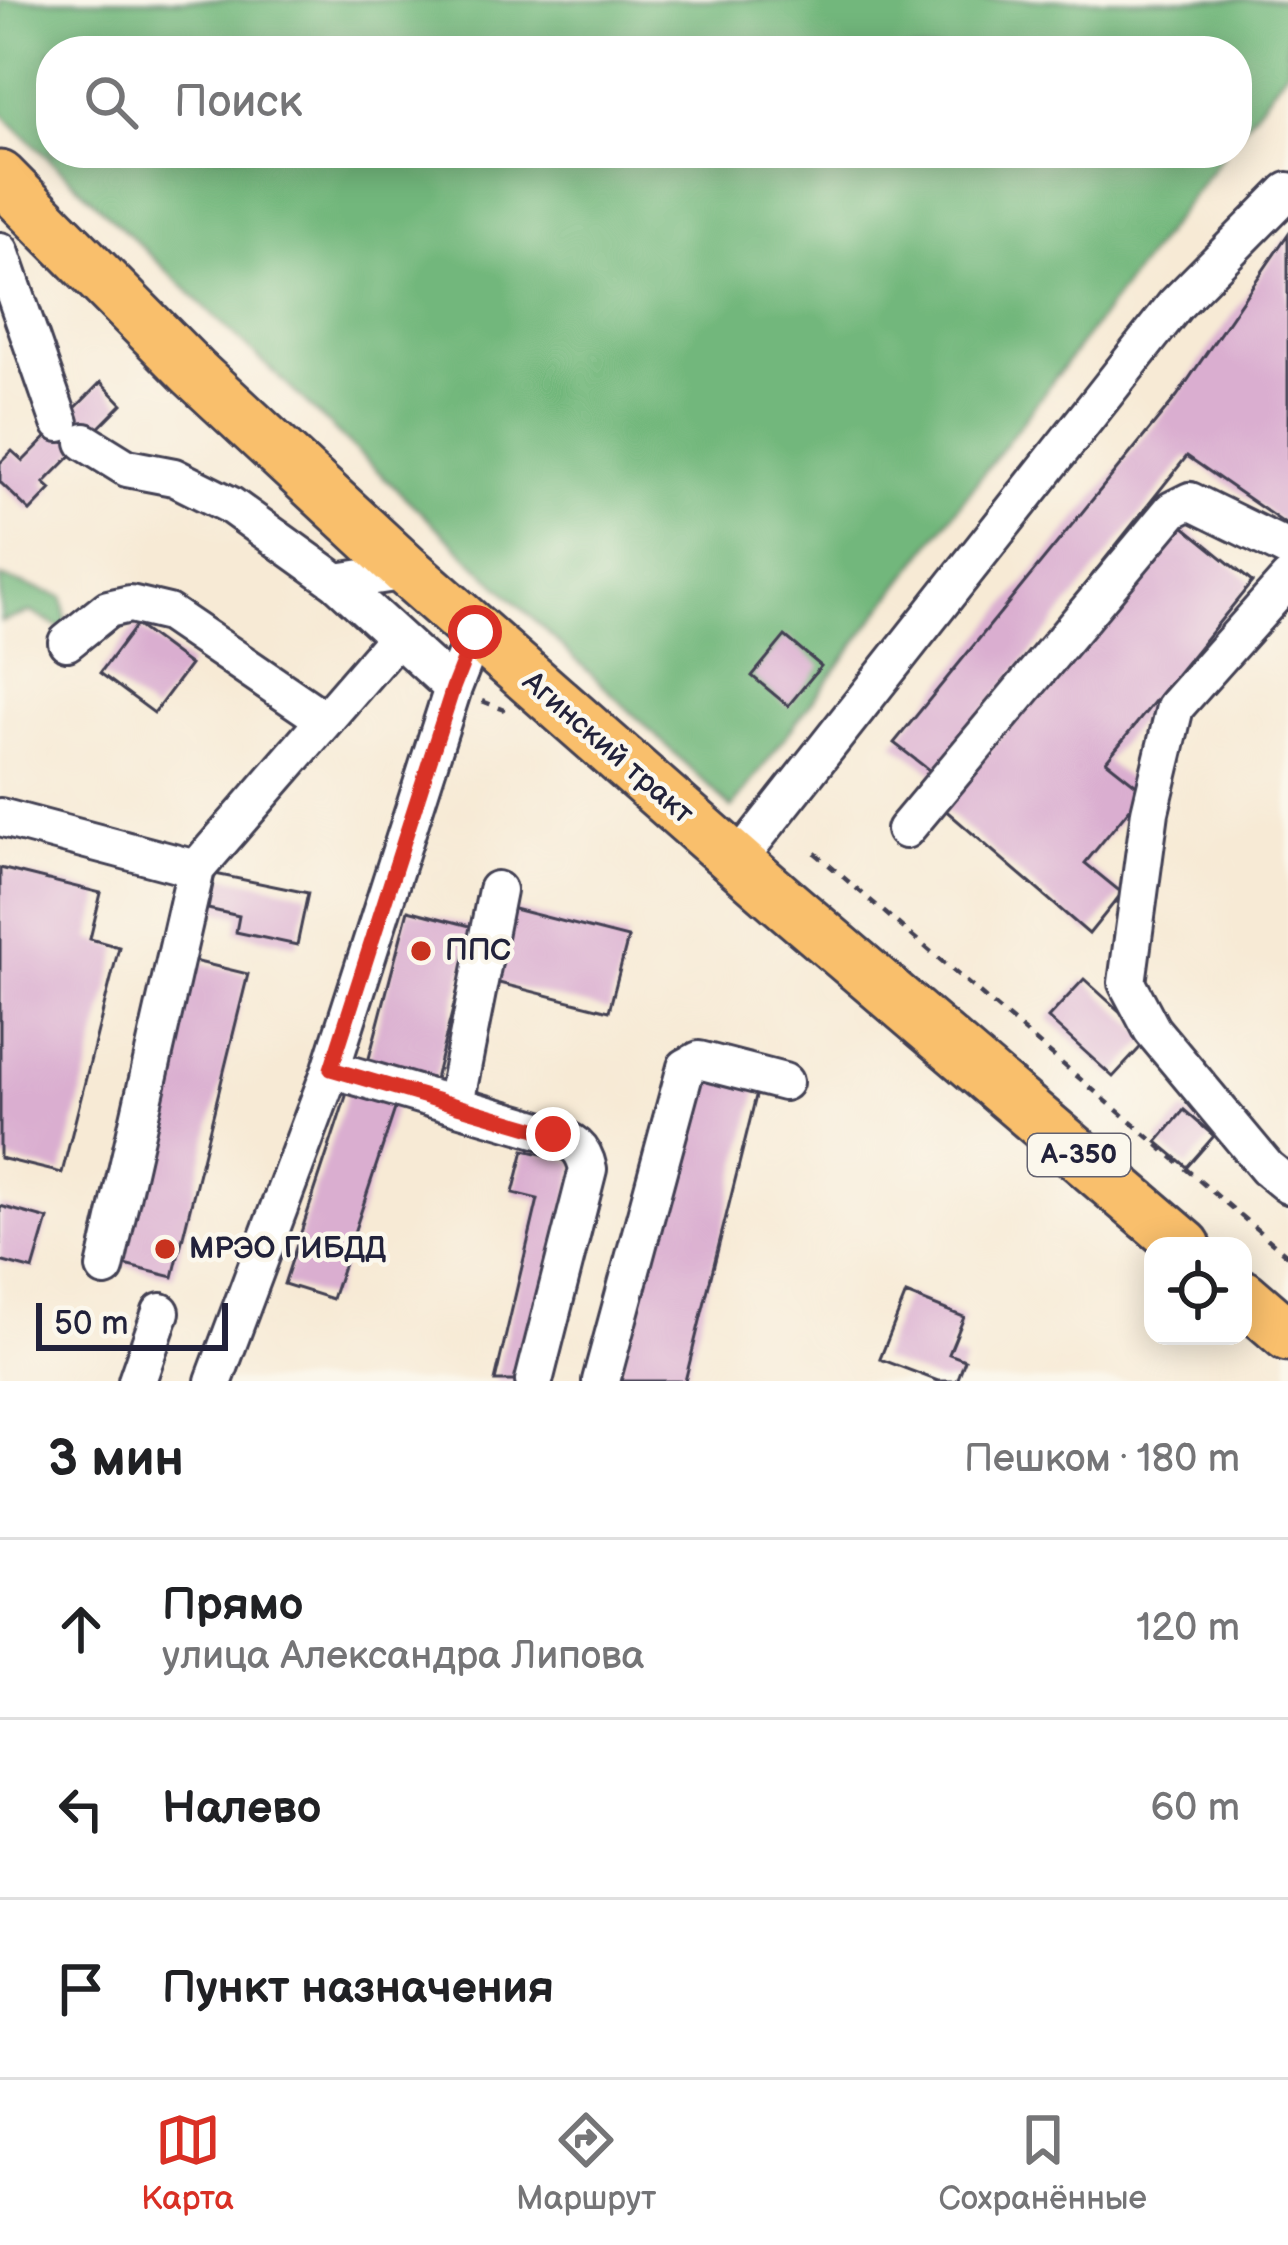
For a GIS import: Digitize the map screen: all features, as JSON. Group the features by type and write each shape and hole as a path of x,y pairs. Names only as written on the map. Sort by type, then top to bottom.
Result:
{"highway":[{"name":"Агинский тракт","path":"0,177 193,372 406,571 1175,1237"},
{"path":"1252,1304 1288,1335"}],"street":[{"path":"737,861 1175,305 1288,191"},
{"path":"0,251 73,432 127,468 174,477 230,505 337,582 453,688"},
{"path":"905,830 1172,510 1190,501 1288,549"},
{"path":"337,582 406,571"},
{"path":"1288,580 1175,707 1150,812 1126,983 1152,1030 1268,1168 1288,1185"},
{"path":"67,642 108,609 130,604 168,613 325,720"},
{"path":"214,1381 331,1069 475,632"},
{"path":"105,1268 196,869 397,637"},
{"path":"0,817 196,869"},
{"path":"455,1104 497,890"},
{"path":"601,1381 686,1067 699,1060 784,1082"},
{"path":"331,1069 577,1143 585,1154 588,1169 535,1381"},
{"path":"137,1381 161,1312"}],"path":[{"path":"453,688 514,715"},
{"path":"815,853 1288,1256"}],"green space":[{"path":"0,0 1288,0 1288,68 1252,116 1252,36 36,36 36,146 0,112"},
{"path":"59,168 1213,168 732,808"},
{"path":"0,577 63,597 67,632 31,612 1,622"}],"building":[{"path":"1288,234 1288,526 1187,456 934,774 894,743 1177,396"},
{"path":"101,382 122,404 44,483 51,489 30,511 0,482 0,463 12,451 23,461"},
{"path":"1173,518 1252,582 1106,761 1144,791 1085,863 1122,893 1089,934 943,808"},
{"path":"136,625 190,665 154,713 100,673"},
{"path":"785,636 821,666 788,706 752,676"},
{"path":"0,868 101,893 90,939 119,947 62,1173 0,1158"},
{"path":"215,874 308,893 297,945 236,932 239,916 208,909"},
{"path":"506,907 628,938 609,1011 487,980"},
{"path":"408,910 474,927 435,1079 368,1062"},
{"path":"194,961 248,974 173,1277 120,1264"},
{"path":"1084,979 1149,1038 1113,1077 1048,1018"},
{"path":"693,1072 758,1088 685,1381 617,1381"},
{"path":"349,1087 397,1103 332,1299 284,1284"},
{"path":"1184,1110 1214,1136 1187,1167 1157,1142"},
{"path":"524,1150 576,1162 525,1381 495,1381 538,1199 513,1193"},
{"path":"0,1206 48,1219 33,1270 0,1261"},
{"path":"906,1294 964,1317 949,1354 965,1360 957,1381 938,1381 880,1359"}],"place":[{"name":"ППС","path":"421,951"},
{"name":"МРЭО ГИБДД","path":"165,1249"}],"route":[{"path":"475,632 331,1069 553,1134"}]}
